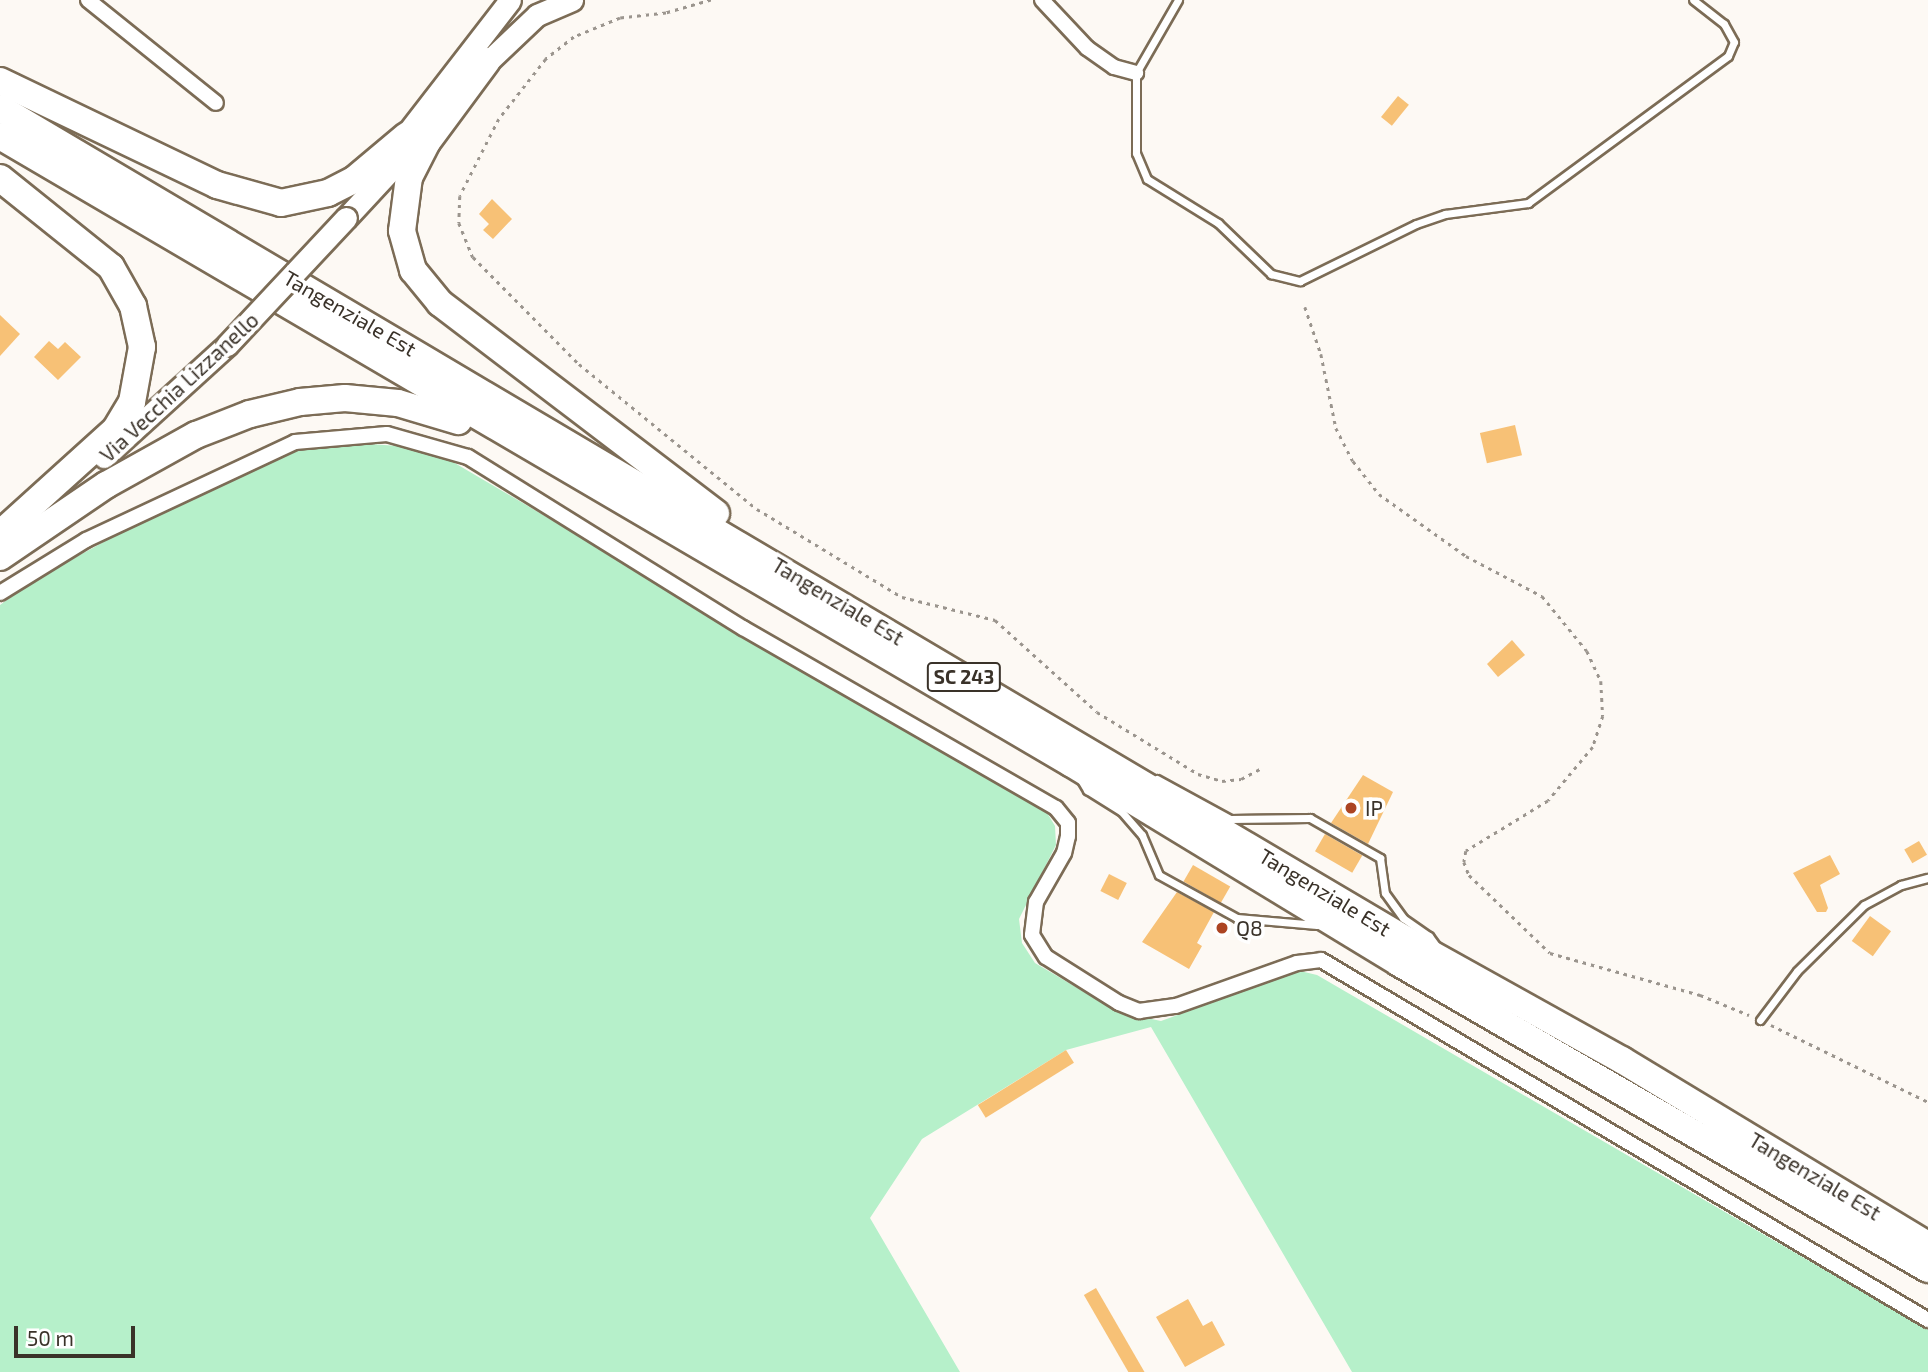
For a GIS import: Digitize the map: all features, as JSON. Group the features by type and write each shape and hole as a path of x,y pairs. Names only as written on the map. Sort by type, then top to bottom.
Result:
{"highway":[{"path":"487,61 427,142 409,177 402,213 405,249 425,288 717,515 897,629 920,650"},
{"path":"0,81 217,185 281,203 328,194 355,179 406,136"},
{"name":"Tangenziale Est","path":"0,108 1447,962 1622,1060 1928,1244"},
{"name":"Tangenziale Est","path":"0,136 656,524 1072,764 1399,963 1928,1269"},
{"path":"0,178 111,267 134,306 142,347 132,402 115,430 0,534"},
{"path":"0,557 71,506 196,435 250,414 326,398 398,403 446,416 616,512 656,524"}],"street":[{"path":"88,0 216,103"},
{"name":"Via Vecchia Lizzanello","path":"346,218 510,0"},
{"name":"Via Vecchia Lizzanello","path":"0,544 146,421 227,345 487,61 537,15 572,0"},
{"path":"1042,0 1087,48 1114,67 1136,73"},
{"path":"0,593 86,540 285,444 340,435 387,434 468,457 743,628 1056,808 1068,823 1068,836 1064,853 1036,902 1032,935 1046,957 1119,1003 1139,1011 1177,1006 1297,963 1321,960 1928,1320"}],"lane":[{"path":"1178,0 1136,73 1136,153 1147,179 1218,223 1271,274 1300,281 1425,220 1528,203 1728,56 1734,42 1724,24 1693,0"},
{"path":"1072,764 1087,790 1121,811 1142,835 1160,875 1237,918 1317,925 1366,954 1399,963"},
{"path":"1120,769 1161,780 1230,819 1310,817 1380,858 1385,893 1403,918 1429,936 1447,962"},
{"path":"1760,1020 1797,971 1864,905 1901,885 1928,878"}],"path":[{"path":"711,0 666,13 620,18 574,37 547,59 499,119 460,196 459,223 473,257 579,364 757,509 902,597 995,620 1097,712 1198,775 1222,781 1241,779 1260,769"},
{"path":"1304,307 1321,354 1336,428 1353,461 1379,494 1444,540 1542,596 1587,651 1601,681 1603,716 1593,747 1548,801 1466,851 1464,862 1469,875 1550,953 1700,995 1760,1020 1928,1102"}],"green space":[{"path":"342,442 398,446 453,462 1046,811 1055,826 1056,845 1019,919 1022,943 1035,963 1118,1012 1161,1021 1300,971 1317,975 1928,1330 1928,1372 1352,1372 1151,1027 1066,1050 922,1139 870,1218 960,1372 0,1372 0,605 36,579 219,479 289,452"}],"building":[{"path":"1398,96 1409,105 1392,126 1381,117"},
{"path":"492,199 512,219 493,239 483,230 489,224 479,214"},
{"path":"0,315 20,334 0,356"},
{"path":"49,341 58,349 65,342 81,357 58,380 34,357"},
{"path":"1515,425 1522,455 1487,463 1480,433"},
{"path":"1512,640 1525,655 1498,677 1487,664"},
{"path":"1363,775 1393,792 1368,844 1331,823"},
{"path":"1325,834 1362,856 1352,873 1315,851"},
{"path":"1919,841 1927,855 1912,863 1904,850"},
{"path":"1830,855 1840,874 1820,885 1828,908 1826,912 1817,912 1793,873"},
{"path":"1193,865 1230,886 1221,903 1184,881"},
{"path":"1109,874 1127,883 1118,900 1100,891"},
{"path":"1177,892 1214,912 1197,943 1202,946 1189,969 1142,942"},
{"path":"1870,916 1891,931 1873,956 1852,941"},
{"path":"1066,1050 1074,1063 986,1118 978,1105"},
{"path":"1096,1288 1144,1372 1128,1372 1084,1295"},
{"path":"1188,1299 1203,1326 1212,1321 1225,1345 1185,1367 1156,1317"}],"place":[{"name":"IP","path":"1351,808"},
{"name":"Q8","path":"1222,928"}]}
